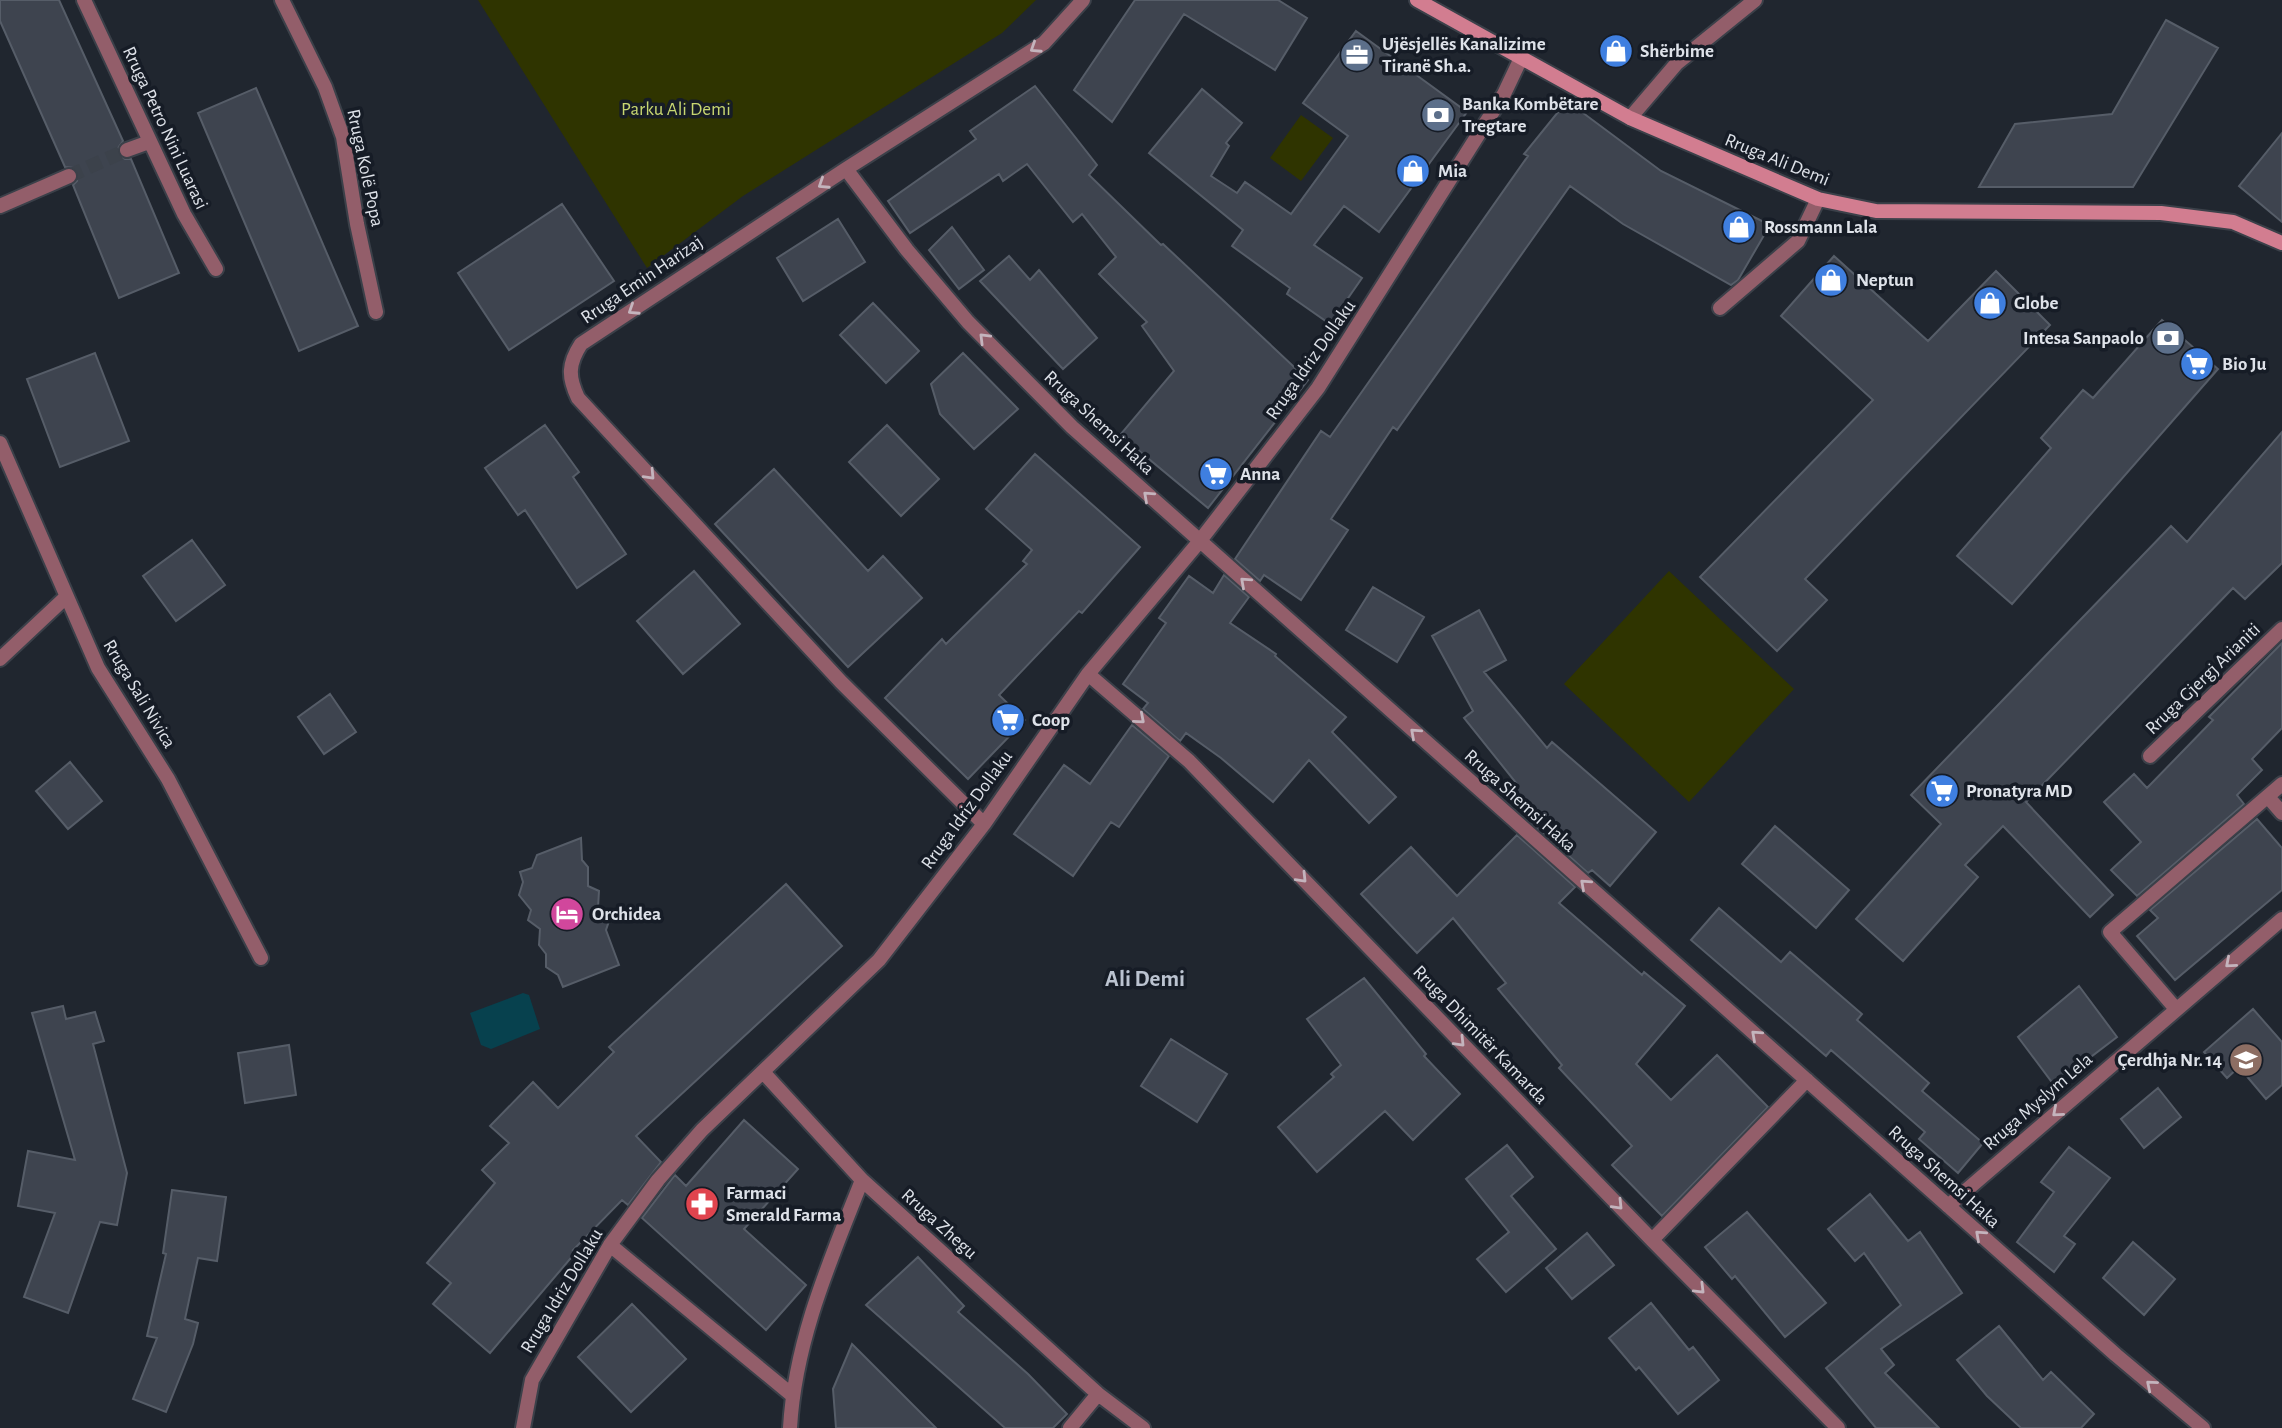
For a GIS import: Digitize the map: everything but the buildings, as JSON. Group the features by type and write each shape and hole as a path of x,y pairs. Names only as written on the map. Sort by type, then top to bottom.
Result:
{"main road":[{"name":"Rruga Ali Demi","path":"1417,0 1630,118 1818,199 1876,211 2161,213 2233,222 2282,243"}],"street":[{"name":"Rruga Petro Nini Luarasi","path":"84,0 184,214 216,270"},
{"name":"Rruga Kolë Popa","path":"282,0 325,87 343,136 357,224 376,312"},
{"name":"Rruga Emin Harizaj","path":"984,824 806,645 578,398 570,382 570,361 581,344 846,169 1044,43 1083,0"},
{"path":"1630,118 1677,63 1755,0"},
{"name":"Rruga Idriz Dollaku","path":"523,1428 532,1380 610,1245 658,1180 702,1130 879,960 984,824 1088,674 1199,542 1331,370 1504,94 1522,56"},
{"path":"127,150 149,142"},
{"name":"Rruga Shemsi Haka","path":"846,169 907,250 968,322 1072,428 2116,1355 2203,1428"},
{"path":"0,206 69,176"},
{"path":"1720,308 1798,241 1818,199"},
{"name":"Rruga Sali Nivica","path":"0,443 98,668 168,779 261,958"},
{"path":"0,659 66,597"},
{"name":"Rruga Gjergj Arianiti","path":"2150,756 2282,629"},
{"name":"Rruga Dhimitër Kamarda","path":"1088,674 1189,761 1652,1240 1838,1428"},
{"path":"2176,1009 2110,932 2282,784"},
{"path":"2268,797 2282,813"},
{"name":"Rruga Myslym Lela","path":"1948,1206 2282,919"},
{"name":"Rruga Zhegu","path":"763,1072 862,1180 1098,1394 1143,1428"},
{"path":"1652,1240 1807,1080"},
{"path":"790,1428 792,1395 818,1290 862,1180"},
{"path":"610,1245 792,1395"},
{"path":"1070,1428 1098,1394"}],"green space":[{"name":"Parku Ali Demi","path":"478,0 1036,0 1002,33 743,196 647,268"},
{"path":"1301,115 1333,138 1301,181 1270,158"},
{"path":"1669,571 1794,689 1689,802 1564,684"}],"water":[{"path":"523,993 529,995 540,1029 491,1049 481,1045 470,1013"}],"tunnel":[{"path":"69,176 127,150"}],"place":[{"name":"Shërbime","path":"1616,51"},
{"name":"Ujësjellës Kanalizime Tiranë Sh.a.","path":"1357,55"},
{"name":"Banka Kombëtare Tregtare","path":"1438,115"},
{"name":"Mia","path":"1413,171"},
{"name":"Rossmann Lala","path":"1739,227"},
{"name":"Neptun","path":"1831,280"},
{"name":"Globe","path":"1990,303"},
{"name":"Intesa Sanpaolo","path":"2168,338"},
{"name":"Bio Ju","path":"2197,364"},
{"name":"Anna","path":"1216,474"},
{"name":"Coop","path":"1008,720"},
{"name":"Pronatyra MD","path":"1942,791"},
{"name":"Orchidea","path":"567,914"},
{"name":"Çerdhja Nr. 14","path":"2246,1060"},
{"name":"Farmaci Smerald Farma","path":"702,1204"}],"district":[{"name":"Ali Demi","path":"1145,979"}]}
